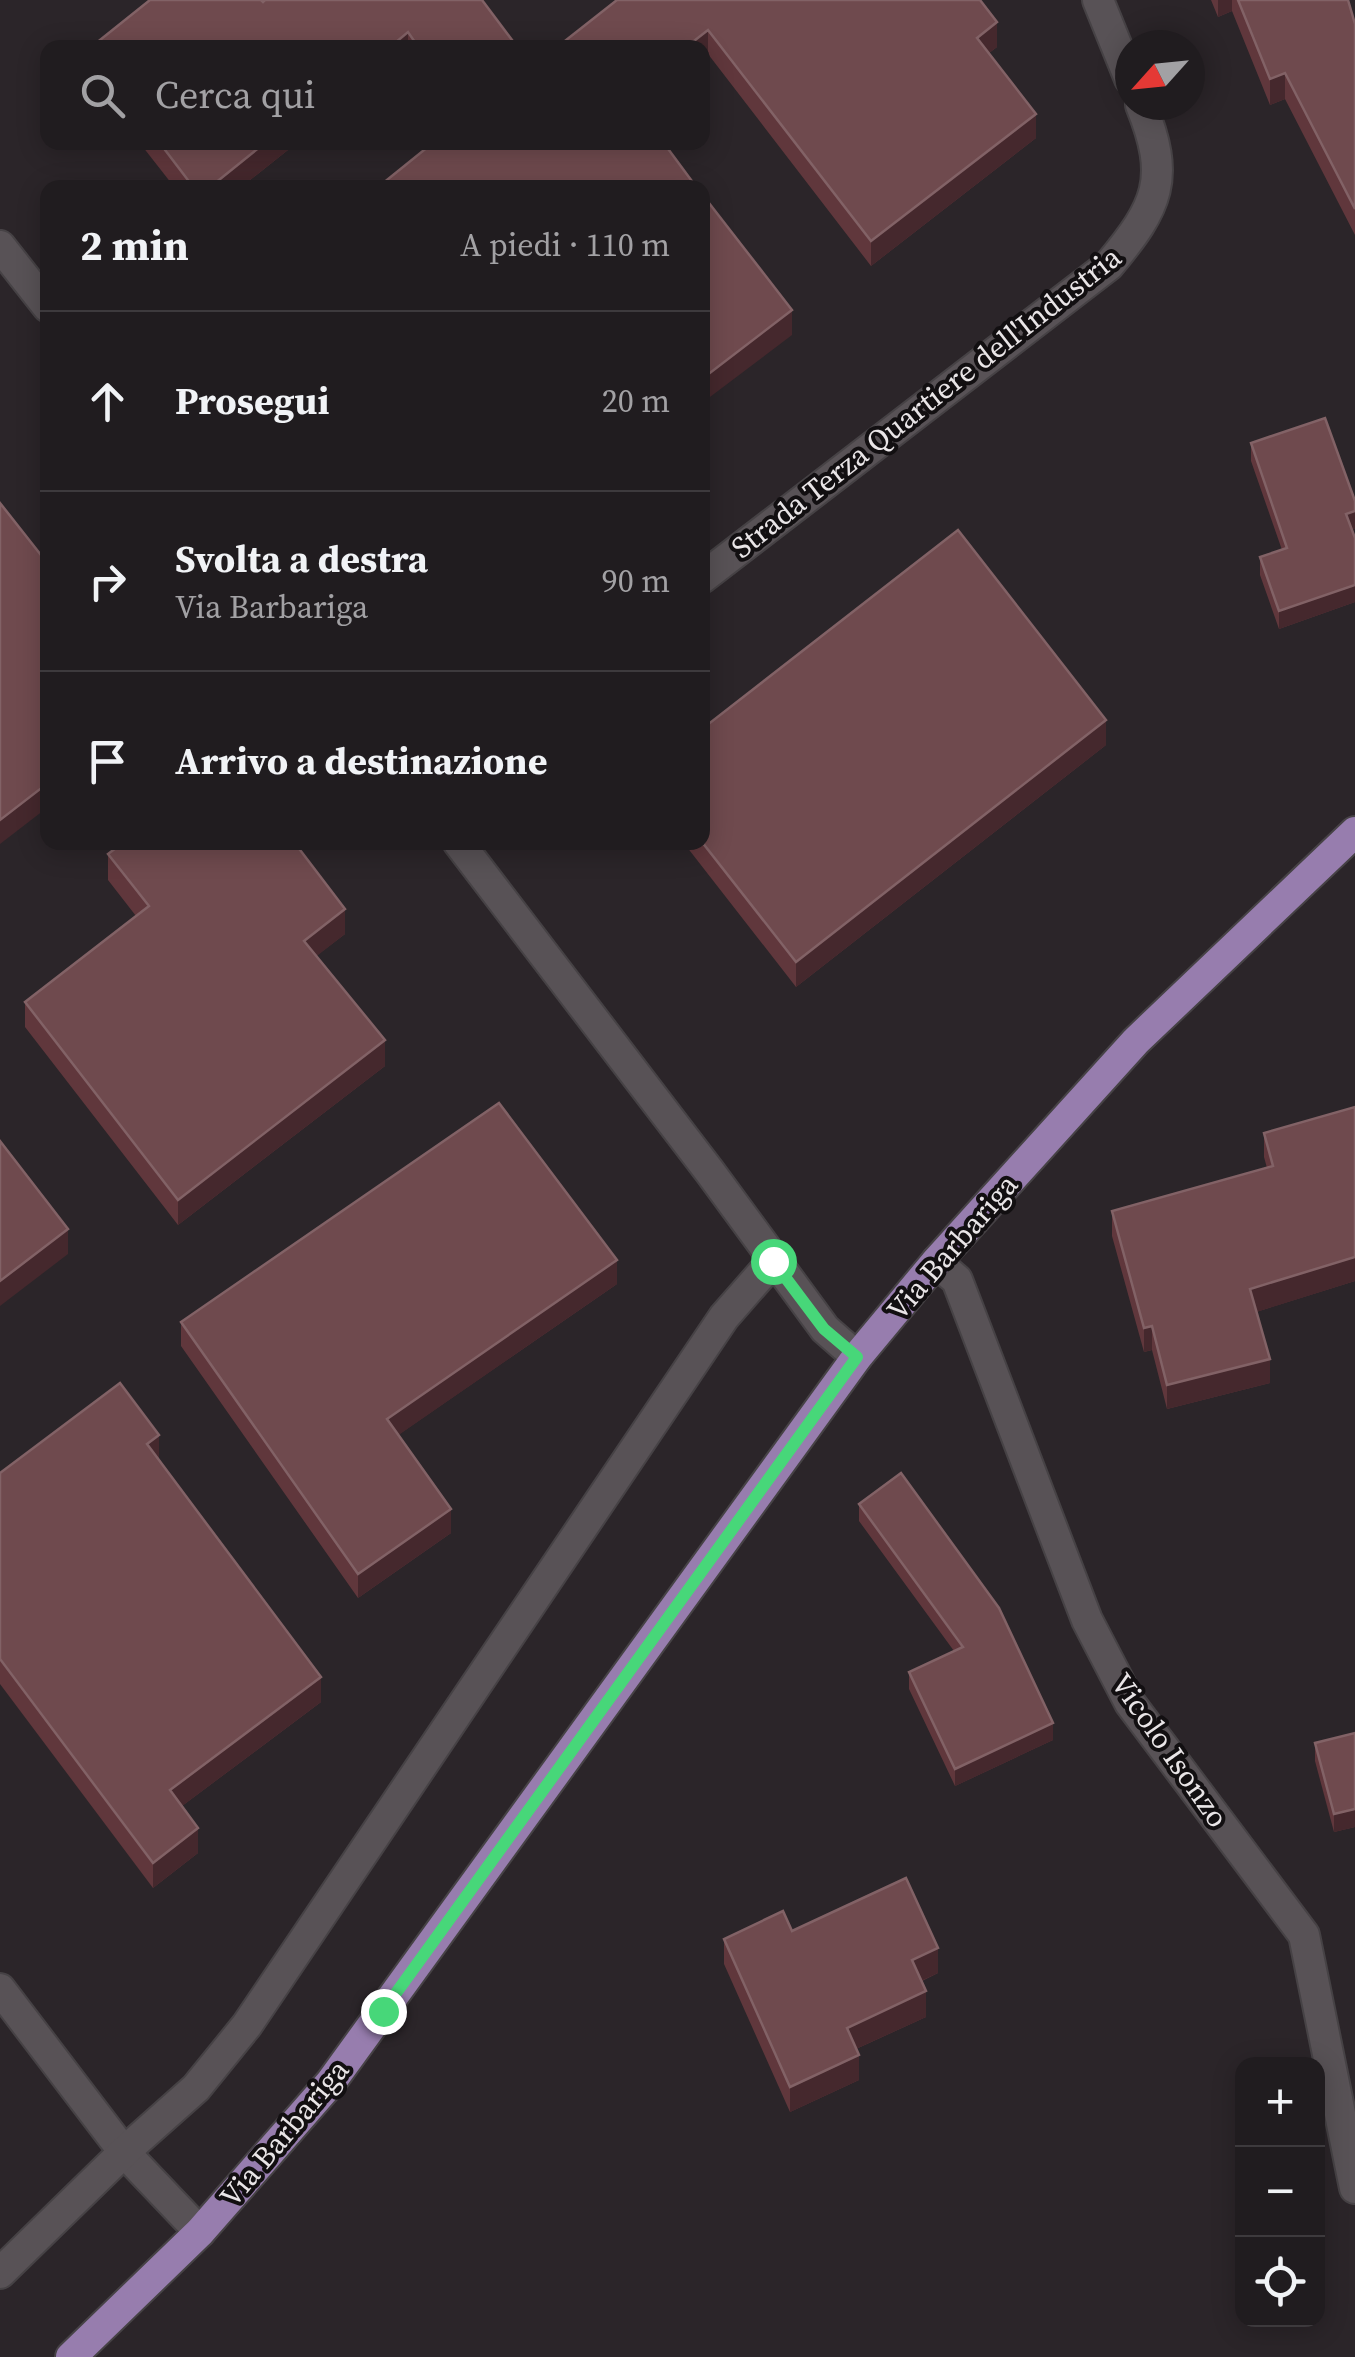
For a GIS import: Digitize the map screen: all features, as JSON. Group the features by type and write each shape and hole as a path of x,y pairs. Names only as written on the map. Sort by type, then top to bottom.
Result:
{"main road":[{"name":"Via Barbariga","path":"71,2357 200,2232 331,2082 857,1357 936,1262 1136,1040 1355,832"}],"street":[{"path":"1098,0 1115,42"},
{"name":"Strada Terza Quartiere dell'Industria","path":"710,572 1109,265 1139,229 1154,200 1156,148 1146,120"},
{"path":"0,246 40,297"},
{"path":"464,850 710,1172 824,1329 857,1357"},
{"path":"0,2273 196,2088 247,2025 724,1317 773,1261"},
{"name":"Vicolo Isonzo","path":"936,1262 956,1280 1088,1620 1130,1703 1304,1935 1355,2188"},
{"path":"0,1989 124,2152 200,2232"}],"building":[{"path":"150,0 482,0 512,40 414,40 408,32 398,40 100,40"},
{"path":"617,0 980,0 997,22 977,38 1036,114 871,241 708,30 695,40 566,40"},
{"path":"1238,0 1348,0 1355,24 1355,209 1285,73 1270,79"},
{"path":"165,150 256,150 219,180 188,180"},
{"path":"424,150 669,150 691,180 387,180"},
{"path":"710,204 792,310 710,373"},
{"path":"1325,418 1355,501 1355,511 1346,514 1355,538 1355,585 1279,611 1260,557 1287,548 1251,443"},
{"path":"0,503 40,554 40,789 0,820"},
{"path":"958,530 1106,720 796,962 708,850 710,723"},
{"path":"113,850 300,850 345,909 304,941 385,1040 178,1200 25,1002 149,906 108,854"},
{"path":"499,1103 617,1260 387,1419 451,1509 358,1574 181,1322"},
{"path":"1355,1107 1355,1257 1250,1289 1270,1359 1167,1385 1152,1326 1144,1328 1112,1211 1273,1166 1264,1133"},
{"path":"0,1141 68,1229 0,1281"},
{"path":"120,1383 159,1435 147,1444 321,1677 170,1790 198,1828 153,1863 0,1659 0,1473"},
{"path":"901,1473 999,1608 1053,1723 955,1769 909,1672 963,1647 859,1504"},
{"path":"1355,1733 1355,1809 1334,1814 1315,1743"},
{"path":"906,1878 938,1948 912,1960 926,1991 847,2028 859,2055 790,2087 724,1939 783,1911 792,1931"}],"route":[{"path":"383,2011 857,1357 824,1329 773,1261"}]}
